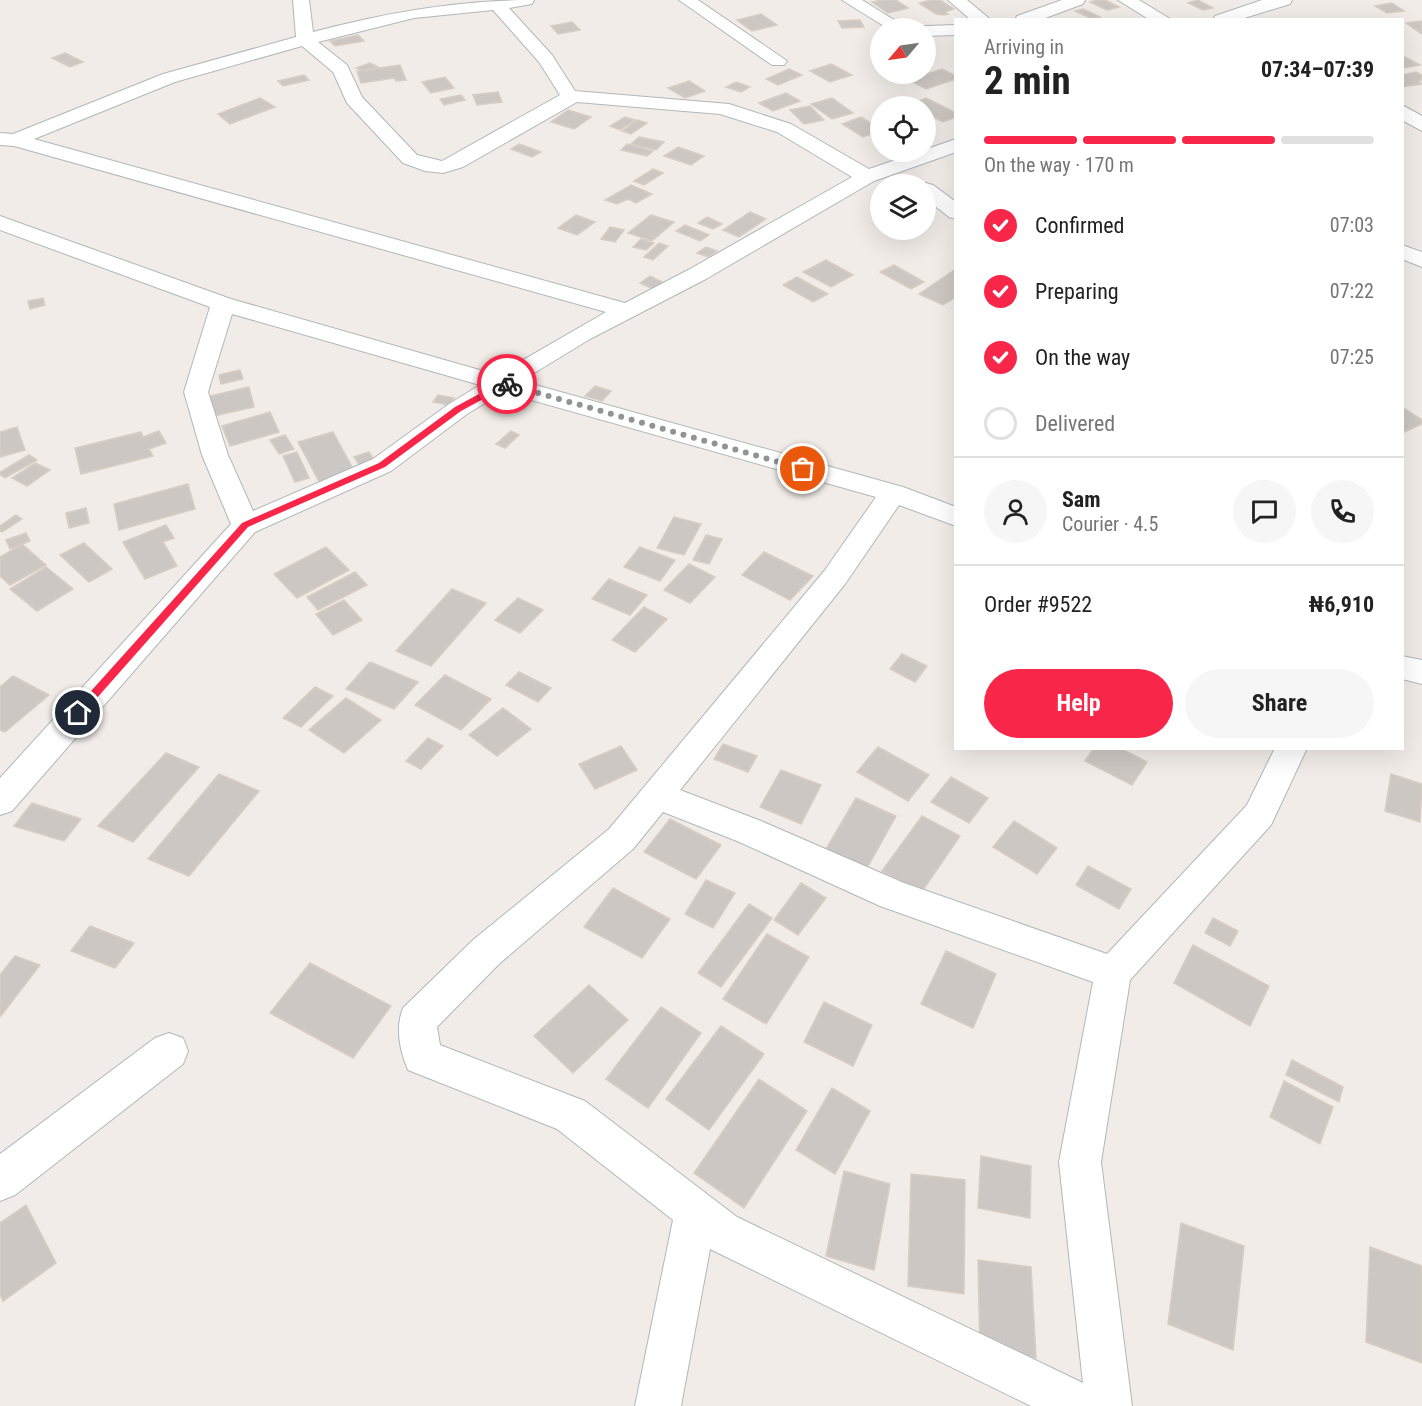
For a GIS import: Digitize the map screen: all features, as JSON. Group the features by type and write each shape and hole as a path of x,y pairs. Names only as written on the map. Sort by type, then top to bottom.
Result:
{"street":[{"path":"301,0 305,40 341,69 354,99 410,159 425,165 443,167 456,163 570,97 722,108 784,128 867,177"},
{"path":"7,139 169,78 305,40 414,13 526,0"},
{"path":"687,0 778,61"},
{"path":"850,0 881,18"},
{"path":"956,0 980,18"},
{"path":"1028,18 1077,0"},
{"path":"1126,0 1160,18"},
{"path":"1226,18 1284,0"},
{"path":"495,3 546,59 570,97"},
{"path":"1262,5 1278,18"},
{"path":"936,31 954,30"},
{"path":"1404,112 1422,124"},
{"path":"7,139 628,311"},
{"path":"0,801 245,525 382,465 458,409 582,334 698,274 867,177 954,146"},
{"path":"897,166 907,174"},
{"path":"936,197 954,211"},
{"path":"0,222 223,304 758,457 893,493 954,516"},
{"path":"1404,252 1422,260"},
{"path":"223,304 196,392 215,455 245,525"},
{"path":"893,493 835,577 621,839 486,952 417,1021 422,1056 571,1115 722,1232 1081,1406"},
{"path":"1404,668 1422,672"},
{"path":"1109,1406 1080,1162 1113,973 1259,814 1291,750"},
{"path":"658,796 749,831 893,895 1113,973"},
{"path":"0,1180 169,1051"},
{"path":"658,1406 696,1210"}],"building":[{"path":"896,0 908,8 888,13 872,2"},
{"path":"940,0 954,9 945,12 948,14 936,14 919,3"},
{"path":"1105,0 1119,7 1107,10 1090,2"},
{"path":"1198,0 1213,8 1203,10 1188,3"},
{"path":"1392,3 1404,11 1387,13 1375,6"},
{"path":"1083,9 1100,17 1090,18 1075,11"},
{"path":"761,14 777,25 752,31 737,20"},
{"path":"860,20 864,27 842,28 838,21"},
{"path":"1422,21 1422,34 1406,23"},
{"path":"572,22 580,30 558,34 551,26"},
{"path":"358,35 364,41 335,46 330,41"},
{"path":"65,53 83,62 70,67 52,58"},
{"path":"1404,57 1405,57 1420,65 1404,68"},
{"path":"370,63 384,70 371,75 356,68"},
{"path":"831,64 852,75 830,82 810,71"},
{"path":"400,65 406,80 396,81 394,78 361,83 357,71"},
{"path":"789,69 802,75 778,85 766,79"},
{"path":"942,69 954,75 954,80 926,89 917,84 936,84 936,71"},
{"path":"1416,72 1422,75 1422,80 1418,81 1422,84 1404,87 1404,75"},
{"path":"304,75 309,80 283,86 278,81"},
{"path":"445,77 454,88 431,93 422,82"},
{"path":"689,81 705,91 685,98 668,88"},
{"path":"736,82 750,87 741,92 726,87"},
{"path":"498,92 502,102 477,105 473,95"},
{"path":"786,93 800,101 773,111 759,103"},
{"path":"461,95 465,100 444,105 440,99"},
{"path":"260,98 275,107 230,124 218,114"},
{"path":"832,98 853,113 832,119 811,104"},
{"path":"936,103 954,112 954,118 943,122 936,118"},
{"path":"810,106 824,120 804,124 790,110"},
{"path":"568,110 591,117 574,129 551,122"},
{"path":"625,117 635,120 620,130 610,126"},
{"path":"861,117 870,123 870,135 863,137 842,124"},
{"path":"637,120 647,123 631,134 622,131"},
{"path":"639,137 664,142 656,150 631,144"},
{"path":"519,144 541,152 532,157 511,149"},
{"path":"627,144 653,151 647,156 621,150"},
{"path":"678,147 704,156 691,165 664,156"},
{"path":"653,169 663,173 644,185 634,181"},
{"path":"631,185 652,194 636,203 628,199 617,204 605,200"},
{"path":"750,212 766,219 739,237 723,230"},
{"path":"576,215 595,222 577,235 558,228"},
{"path":"651,215 674,222 652,241 628,233"},
{"path":"707,217 722,224 713,229 698,223"},
{"path":"685,225 709,235 700,241 676,231"},
{"path":"610,227 624,230 615,242 601,239"},
{"path":"641,239 654,243 646,250 633,247"},
{"path":"659,243 668,246 653,260 644,257"},
{"path":"706,247 717,251 708,257 697,253"},
{"path":"826,260 853,275 831,287 803,272"},
{"path":"894,265 924,282 911,289 880,272"},
{"path":"954,270 954,298 943,305 919,294"},
{"path":"650,276 664,283 655,290 640,283"},
{"path":"797,277 828,294 813,302 783,285"},
{"path":"43,298 45,305 30,309 28,301"},
{"path":"501,364 516,372 503,381 488,372"},
{"path":"240,370 243,379 221,384 219,375"},
{"path":"595,386 611,391 602,401 585,396"},
{"path":"249,387 254,407 214,416 210,396"},
{"path":"438,395 454,398 449,405 433,402"},
{"path":"1404,408 1422,420 1422,424 1404,432"},
{"path":"270,412 279,432 230,446 222,426"},
{"path":"17,427 25,450 0,457 0,432"},
{"path":"159,431 166,443 149,449 153,456 81,474 75,448 141,432 143,437"},
{"path":"511,431 519,435 505,448 496,444"},
{"path":"333,432 357,476 322,487 298,442"},
{"path":"285,435 294,449 279,454 270,440"},
{"path":"297,452 309,478 295,482 283,456"},
{"path":"369,452 376,464 362,469 354,457"},
{"path":"29,455 37,460 5,478 0,475 0,472"},
{"path":"35,463 50,470 27,486 12,478"},
{"path":"188,484 195,509 119,530 114,504"},
{"path":"86,508 89,523 69,528 66,513"},
{"path":"16,515 22,519 2,532 0,531 0,526"},
{"path":"674,517 701,524 684,555 657,548"},
{"path":"166,525 174,538 163,542 177,566 145,579 123,542"},
{"path":"26,533 30,541 10,549 6,540"},
{"path":"706,535 722,539 709,564 693,560"},
{"path":"84,543 112,569 89,582 60,555"},
{"path":"22,544 46,565 10,585 0,576 0,557"},
{"path":"326,547 349,570 297,598 274,574"},
{"path":"640,547 675,560 660,581 624,567"},
{"path":"764,552 813,576 790,600 742,575"},
{"path":"689,564 715,577 690,603 664,590"},
{"path":"46,567 73,589 37,611 10,589"},
{"path":"355,572 367,585 318,610 307,597"},
{"path":"609,579 647,595 630,615 592,599"},
{"path":"452,589 486,603 431,666 396,651"},
{"path":"518,598 543,610 520,633 495,620"},
{"path":"344,600 362,620 333,635 316,614"},
{"path":"644,607 667,619 635,652 612,640"},
{"path":"902,654 927,666 915,682 890,669"},
{"path":"370,662 418,682 394,709 346,689"},
{"path":"519,672 551,688 538,702 506,685"},
{"path":"445,675 491,699 461,730 415,705"},
{"path":"13,676 49,695 5,732 0,730 0,687"},
{"path":"315,687 333,696 301,727 283,718"},
{"path":"346,698 381,720 344,753 309,730"},
{"path":"503,708 531,729 497,756 469,735"},
{"path":"428,738 443,746 421,769 406,761"},
{"path":"723,744 757,756 748,772 714,759"},
{"path":"621,746 637,770 595,789 579,764"},
{"path":"878,747 929,775 908,801 857,772"},
{"path":"1093,750 1124,750 1147,762 1132,785 1085,761"},
{"path":"166,753 199,767 133,842 98,826"},
{"path":"781,770 821,785 801,824 760,807"},
{"path":"219,774 259,791 189,876 148,859"},
{"path":"1391,774 1422,784 1420,822 1385,811"},
{"path":"951,777 988,798 969,823 931,802"},
{"path":"856,798 896,816 867,868 826,849"},
{"path":"32,803 81,819 64,841 14,826"},
{"path":"922,816 960,836 921,893 882,871"},
{"path":"670,819 721,845 696,879 644,852"},
{"path":"1014,821 1057,848 1037,874 993,847"},
{"path":"1088,866 1131,889 1119,909 1076,885"},
{"path":"706,880 735,893 713,928 685,914"},
{"path":"801,883 826,898 798,935 774,920"},
{"path":"613,888 670,919 642,958 584,927"},
{"path":"749,904 772,918 721,987 698,973"},
{"path":"1213,918 1238,931 1230,946 1205,933"},
{"path":"90,926 134,943 115,968 71,951"},
{"path":"767,934 809,957 766,1024 723,999"},
{"path":"1193,945 1269,986 1250,1026 1174,983"},
{"path":"946,951 996,974 973,1028 921,1004"},
{"path":"15,956 40,965 0,1017 0,975"},
{"path":"310,963 391,1006 353,1058 270,1013"},
{"path":"589,985 628,1020 573,1073 534,1036"},
{"path":"824,1002 872,1025 853,1066 804,1042"},
{"path":"661,1007 701,1033 648,1108 606,1079"},
{"path":"721,1026 764,1054 709,1130 666,1099"},
{"path":"1292,1060 1343,1087 1339,1102 1286,1075"},
{"path":"759,1079 807,1111 744,1208 694,1173"},
{"path":"1284,1081 1333,1107 1320,1144 1270,1117"},
{"path":"832,1088 870,1111 835,1174 796,1150"},
{"path":"981,1156 1031,1166 1030,1218 978,1208"},
{"path":"844,1171 890,1184 874,1270 826,1256"},
{"path":"911,1174 965,1180 964,1294 908,1286"},
{"path":"26,1205 56,1263 3,1301 0,1294 0,1223"},
{"path":"1181,1223 1244,1246 1233,1350 1168,1324"},
{"path":"1370,1247 1422,1266 1422,1363 1366,1342"},
{"path":"978,1260 1031,1267 1036,1358 980,1351"}],"way so far":[{"path":"507,384 803,469"}],"route":[{"path":"78,713 245,525 382,465 458,409 504,383 507,384"}]}
